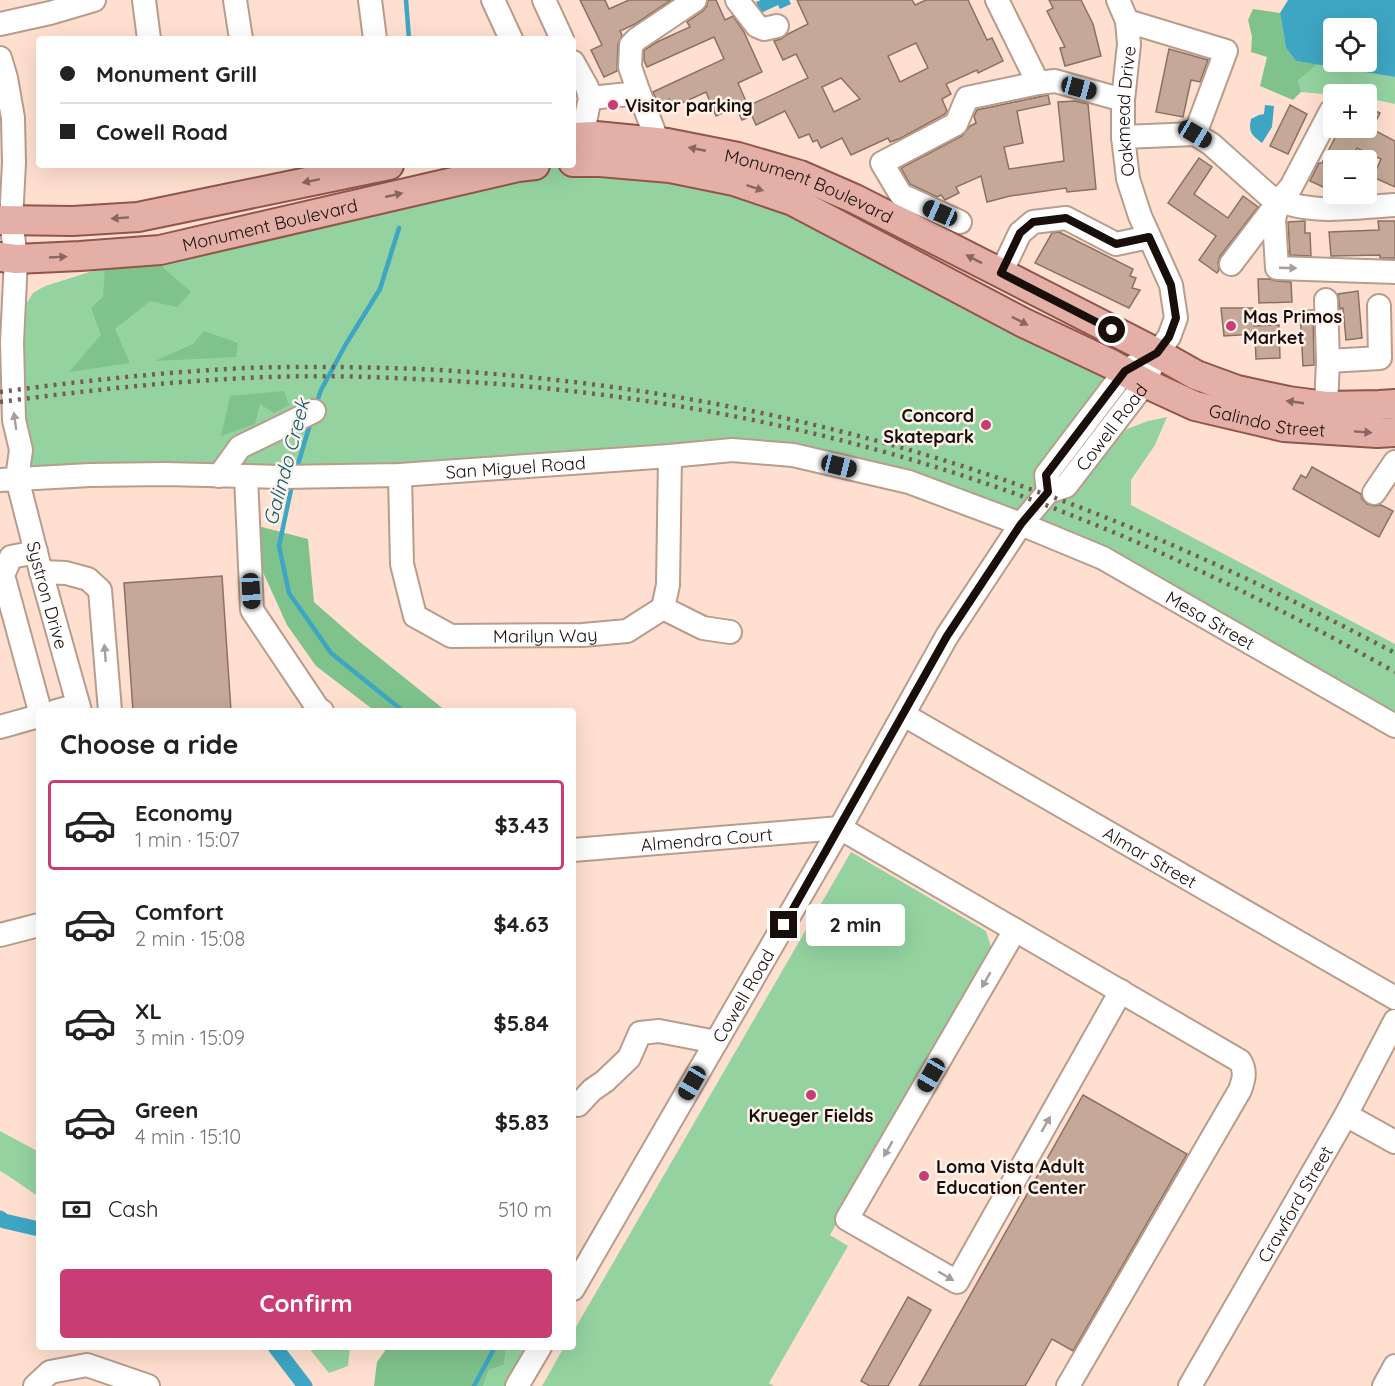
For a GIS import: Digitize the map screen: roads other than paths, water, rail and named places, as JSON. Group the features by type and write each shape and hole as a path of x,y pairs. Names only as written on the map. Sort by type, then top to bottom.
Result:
{"main road":[{"name":"Monument Boulevard","path":"576,145 596,136 658,142 738,157 800,175 855,199 1157,353"},
{"name":"Monument Boulevard","path":"576,145 600,162 670,168 734,182 793,201 1024,323 1135,377"},
{"name":"Monument Boulevard","path":"5,240 73,221 138,217 375,168"},
{"name":"Monument Boulevard","path":"5,240 80,256 160,250 519,168"},
{"name":"Galindo Street","path":"1157,353 1196,375 1237,390 1288,401 1326,406 1395,404"},
{"name":"Galindo Street","path":"1135,377 1195,406 1284,427 1377,433 1395,432"}],"street":[{"path":"0,24 94,0"},
{"path":"144,0 149,36"},
{"path":"234,0 240,36"},
{"path":"369,0 375,36"},
{"path":"493,0 510,36"},
{"path":"543,0 561,36"},
{"path":"658,142 630,67 631,45 695,0"},
{"path":"737,0 757,26 764,29 777,26"},
{"path":"997,0 1038,83"},
{"name":"Oakmead Drive","path":"1118,0 1127,21 1129,44 1123,100 1123,137 1128,179 1140,216 1171,285 1176,318 1169,337 1157,353"},
{"path":"1127,21 1226,51 1195,134"},
{"name":"Systron Drive","path":"0,58 13,118 14,163 5,240 14,282 12,342 14,420 21,450 9,479"},
{"path":"576,67 587,87 590,98 576,145"},
{"path":"960,222 901,195 882,163 956,124 967,98 1055,81 1123,100"},
{"path":"590,98 639,93"},
{"path":"1231,264 1291,187 1323,126"},
{"path":"1123,137 1195,134 1211,144 1268,195 1299,207 1319,210 1395,205"},
{"path":"1279,201 1274,219 1277,268 1395,272"},
{"path":"1001,273 1020,233 1033,222 1066,218 1116,244 1149,237"},
{"path":"1326,300 1328,361 1326,406"},
{"path":"1328,361 1387,360 1384,313"},
{"name":"Cowell Road","path":"576,1284 840,828 947,636 1021,524 1048,492 1066,486 1135,377 1157,353"},
{"path":"219,476 240,447 314,411"},
{"name":"San Miguel Road","path":"9,479 111,474 246,477 400,475 732,450 793,455 909,482 1021,524"},
{"path":"670,456 668,585 663,608 703,628 730,632"},
{"name":"Systron Drive","path":"0,458 39,562 79,708"},
{"path":"1374,494 1395,462"},
{"name":"Marilyn Way","path":"400,475 402,564 415,616 451,636 583,635 627,631 663,608"},
{"path":"246,477 252,610 318,708"},
{"name":"Mesa Street","path":"1021,524 1103,558 1395,726"},
{"path":"38,708 3,575 11,557 39,562 88,579 100,590 110,708"},
{"name":"Almar Street","path":"904,715 1395,998"},
{"path":"0,727 36,717"},
{"path":"840,828 1240,1061 1243,1067 1244,1079 1237,1095 1068,1386"},
{"name":"Almendra Court","path":"576,850 840,828"},
{"path":"0,934 36,925"},
{"path":"1015,930 847,1219 957,1282 1121,991"},
{"name":"Crawford Street","path":"1190,1386 1346,1115 1395,1021"},
{"path":"578,1105 629,1058 640,1033 660,1031 716,1042"},
{"path":"1346,1115 1395,1142"},
{"path":"517,1386 538,1350"},
{"path":"35,1386 50,1372 87,1365 148,1386"},
{"path":"1383,1386 1395,1366"}],"water":[{"path":"789,0 791,4 780,9 778,5 761,13 756,2"},
{"path":"1288,0 1395,0 1395,77 1364,72 1377,72 1377,18 1323,18 1323,65 1296,61 1286,48 1280,13"},
{"path":"1265,105 1274,106 1272,127 1262,143 1252,133 1250,124 1251,119 1264,114"}],"waterway":[{"name":"Galindo Creek","path":"406,0 409,36"},
{"name":"Galindo Creek","path":"316,405 321,390 346,344 380,289 399,228"},
{"name":"Galindo Creek","path":"296,471 311,421"},
{"name":"Galindo Creek","path":"292,485 279,546 289,593 331,653 399,708"},
{"path":"0,1218 36,1228"},
{"path":"277,1350 305,1386"},
{"name":"Galindo Creek","path":"474,1386 493,1350"}],"railway":[{"path":"0,392 123,377 215,370 268,367 355,367 495,374 645,392 719,404 866,438 1010,482 1059,500 1206,560 1302,605 1395,653"},
{"path":"0,402 184,382 267,377 351,377 499,384 584,393 754,420 837,439 920,462 1081,519 1240,590 1395,672"}],"place":[{"name":"Visitor parking","path":"613,105"},
{"name":"Mas Primos Market","path":"1231,326"},
{"name":"Concord Skatepark","path":"986,425"},
{"name":"Krueger Fields","path":"811,1095"},
{"name":"Loma Vista Adult Education Center","path":"924,1176"}]}
